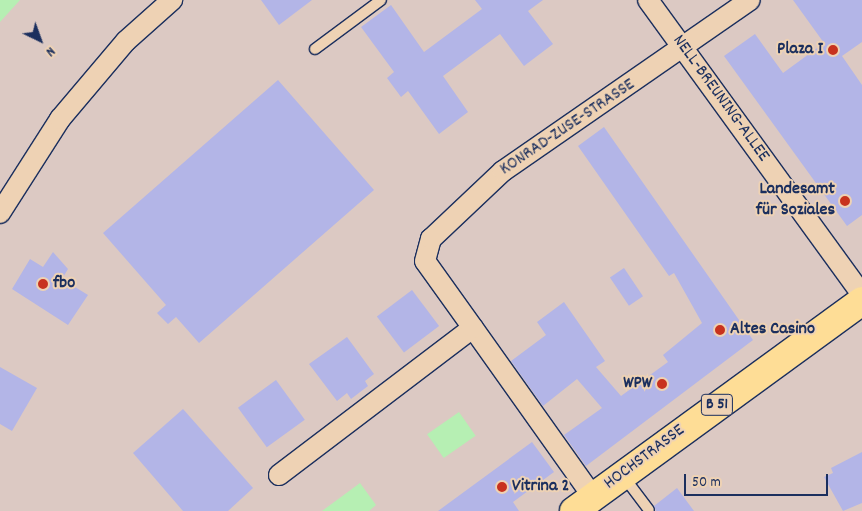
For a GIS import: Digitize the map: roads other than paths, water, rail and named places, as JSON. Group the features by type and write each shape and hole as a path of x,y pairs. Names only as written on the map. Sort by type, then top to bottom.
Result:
{"main road":[{"name":"HOCHSTRASSE","path":"584,504 862,301"}],"street":[{"path":"0,213 60,119 126,41 172,0"},
{"name":"NELL-BREUNING-ALLEE","path":"648,0 862,295"},
{"name":"KONRAD-ZUSE-STRASSE","path":"584,504 473,328 425,261 431,239 503,171 684,48 750,0"},
{"path":"279,475 473,328"}],"lane":[{"path":"315,49 374,2"},
{"path":"622,475 649,510"}],"place":[{"name":"Plaza I","path":"833,50"},
{"name":"Landesamt für Soziales","path":"845,201"},
{"name":"fbo","path":"43,284"},
{"name":"Altes Casino","path":"720,330"},
{"name":"WPW","path":"662,384"},
{"name":"Vitrina 2","path":"502,487"}]}
